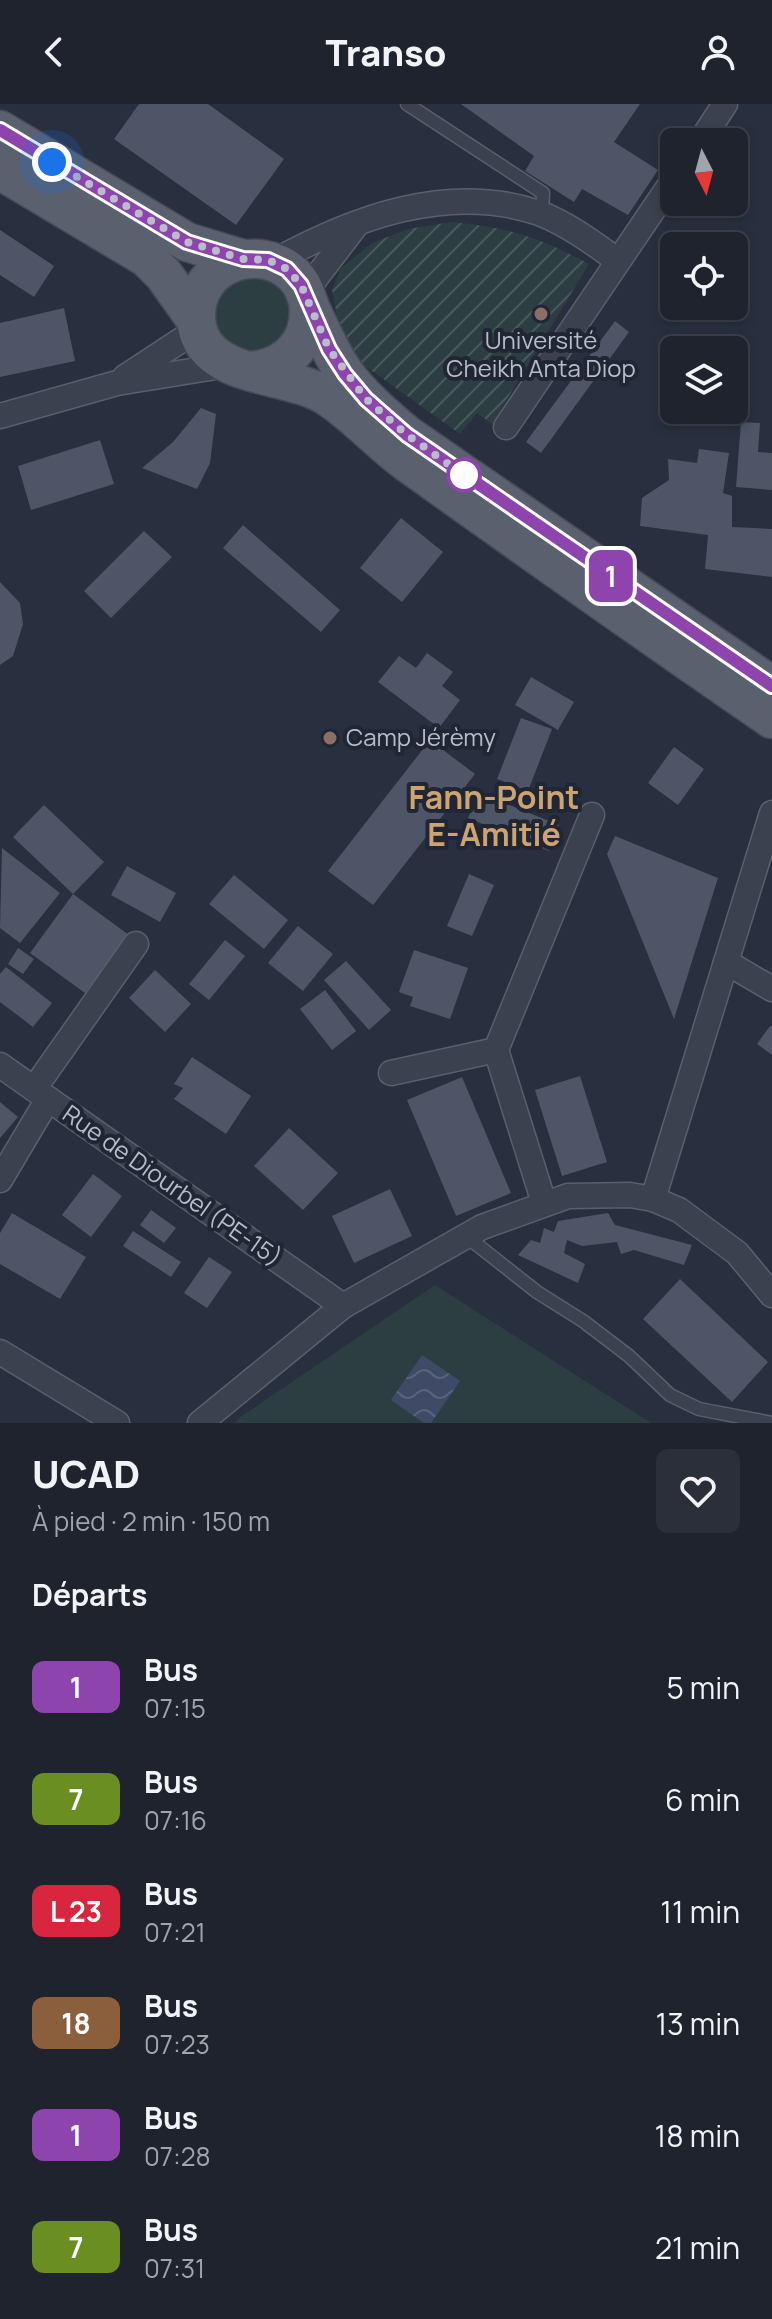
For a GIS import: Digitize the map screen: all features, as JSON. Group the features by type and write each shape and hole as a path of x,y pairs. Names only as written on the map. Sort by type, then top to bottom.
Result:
{"main road":[{"path":"0,130 187,242 258,260 294,276 329,349 345,374 366,399 407,435 772,686"},
{"path":"0,170 147,258 164,275 213,354 239,368 310,387 327,396 394,453 772,719"},
{"path":"197,324 200,294 209,279 233,261 258,260"},
{"path":"239,368 276,366 292,355 309,324 306,297"}],"street":[{"path":"709,128 725,104"},
{"path":"506,427 660,200"},
{"path":"258,260 359,221 401,209 473,201 507,204 542,214 618,261"},
{"path":"306,297 359,221"},
{"path":"117,383 197,324"},
{"path":"0,416 117,383 239,368"},
{"path":"653,1199 772,813"},
{"path":"544,1203 496,1050 592,815"},
{"path":"0,1180 41,1094 136,944"},
{"path":"726,962 772,989"},
{"path":"391,1073 496,1050"},
{"name":"Rue de Diourbel (PE-15)","path":"0,1065 343,1306"},
{"path":"200,1423 343,1306 466,1236 568,1196 630,1195 653,1199 679,1210 737,1253 772,1295"},
{"path":"0,1352 117,1423"}],"lane":[{"path":"407,104 543,193 542,214"},
{"path":"466,1236 537,1292 583,1321 629,1356 670,1395 699,1409 772,1423"}],"shaded area":[{"path":"451,222 523,235 589,264 492,424 477,413 460,434 354,358 338,322 332,290 340,269 372,243 408,229"},
{"path":"238,274 279,280 296,314 277,350 251,357 217,339 213,299"},
{"path":"435,1285 651,1423 235,1423"}],"water":[{"path":"422,1355 460,1381 431,1423 424,1423 391,1400"}],"building":[{"path":"139,104 208,104 284,159 236,225 114,139"},
{"path":"461,104 640,104 614,142 658,170 628,215 582,189 574,202 525,171 534,156"},
{"path":"0,230 54,266 34,297 0,275"},
{"path":"64,308 75,361 0,377 0,323"},
{"path":"615,321 629,332 541,453 526,442"},
{"path":"201,408 216,414 210,463 197,489 142,468 173,442"},
{"path":"760,423 758,452 772,453 772,490 736,487 741,424"},
{"path":"100,440 114,484 31,510 18,466"},
{"path":"699,449 729,453 723,493 732,496 732,527 772,529 772,577 705,569 708,535 640,526 642,498 669,480 668,459 697,463"},
{"path":"401,518 443,552 402,602 360,568"},
{"path":"243,525 340,610 321,632 223,548"},
{"path":"144,531 172,557 111,618 84,591"},
{"path":"0,582 20,603 23,624 13,656 0,665"},
{"path":"427,653 453,672 442,686 460,700 439,728 378,682 399,656 416,668"},
{"path":"531,677 574,702 558,730 515,705"},
{"path":"521,718 552,729 528,791 497,779"},
{"path":"430,740 475,774 373,905 328,871"},
{"path":"674,747 704,769 678,805 648,783"},
{"path":"479,793 559,825 549,851 468,818"},
{"path":"44,805 104,862 73,894 13,837"},
{"path":"615,836 718,878 674,1019 607,854"},
{"path":"2,848 60,893 20,943 0,928"},
{"path":"127,866 176,893 160,922 111,895"},
{"path":"469,874 494,885 472,936 447,926"},
{"path":"234,875 288,920 264,949 209,904"},
{"path":"73,894 129,935 85,993 30,953"},
{"path":"298,926 333,954 303,991 268,963"},
{"path":"225,940 245,956 209,1000 189,984"},
{"path":"18,948 34,959 23,974 8,964"},
{"path":"414,950 468,968 450,1019 410,1006 413,997 399,992"},
{"path":"346,961 391,1010 369,1030 324,980"},
{"path":"6,967 52,1003 33,1027 0,1002 0,974"},
{"path":"155,970 191,1004 165,1032 129,998"},
{"path":"325,990 356,1031 332,1050 300,1009"},
{"path":"772,1027 772,1055 757,1044"},
{"path":"192,1057 251,1096 226,1134 174,1099 183,1088 174,1084"},
{"path":"580,1076 607,1162 562,1176 535,1090"},
{"path":"462,1077 511,1193 456,1216 407,1100"},
{"path":"0,1102 18,1117 0,1138"},
{"path":"289,1128 338,1173 303,1210 254,1166"},
{"path":"93,1174 122,1196 91,1237 62,1215"},
{"path":"390,1189 412,1236 354,1263 332,1216"},
{"path":"151,1210 176,1228 164,1243 140,1225"},
{"path":"12,1213 86,1257 60,1299 0,1264 0,1233"},
{"path":"608,1213 615,1225 692,1245 684,1265 634,1250 621,1254 617,1242 582,1246 567,1240 564,1253 585,1264 578,1283 518,1255 531,1240 540,1243 544,1228 554,1232 558,1221"},
{"path":"133,1231 181,1262 171,1277 123,1246"},
{"path":"209,1257 232,1272 207,1308 184,1293"},
{"path":"680,1279 768,1362 732,1402 643,1319"}],"bus line":[{"name":"1","path":"0,130 187,242 243,259 268,260 287,269 305,292 329,349 345,374 387,419 772,686"}],"place":[{"name":"Université Cheikh Anta Diop","path":"541,314"},
{"name":"Camp Jérèmy","path":"330,738"}],"district":[{"name":"Fann-Point E-Amitié","path":"494,816"}],"route":[{"path":"52,162 187,242 243,259 268,260 287,269 305,292 329,349 366,399 407,435 464,475"}]}
